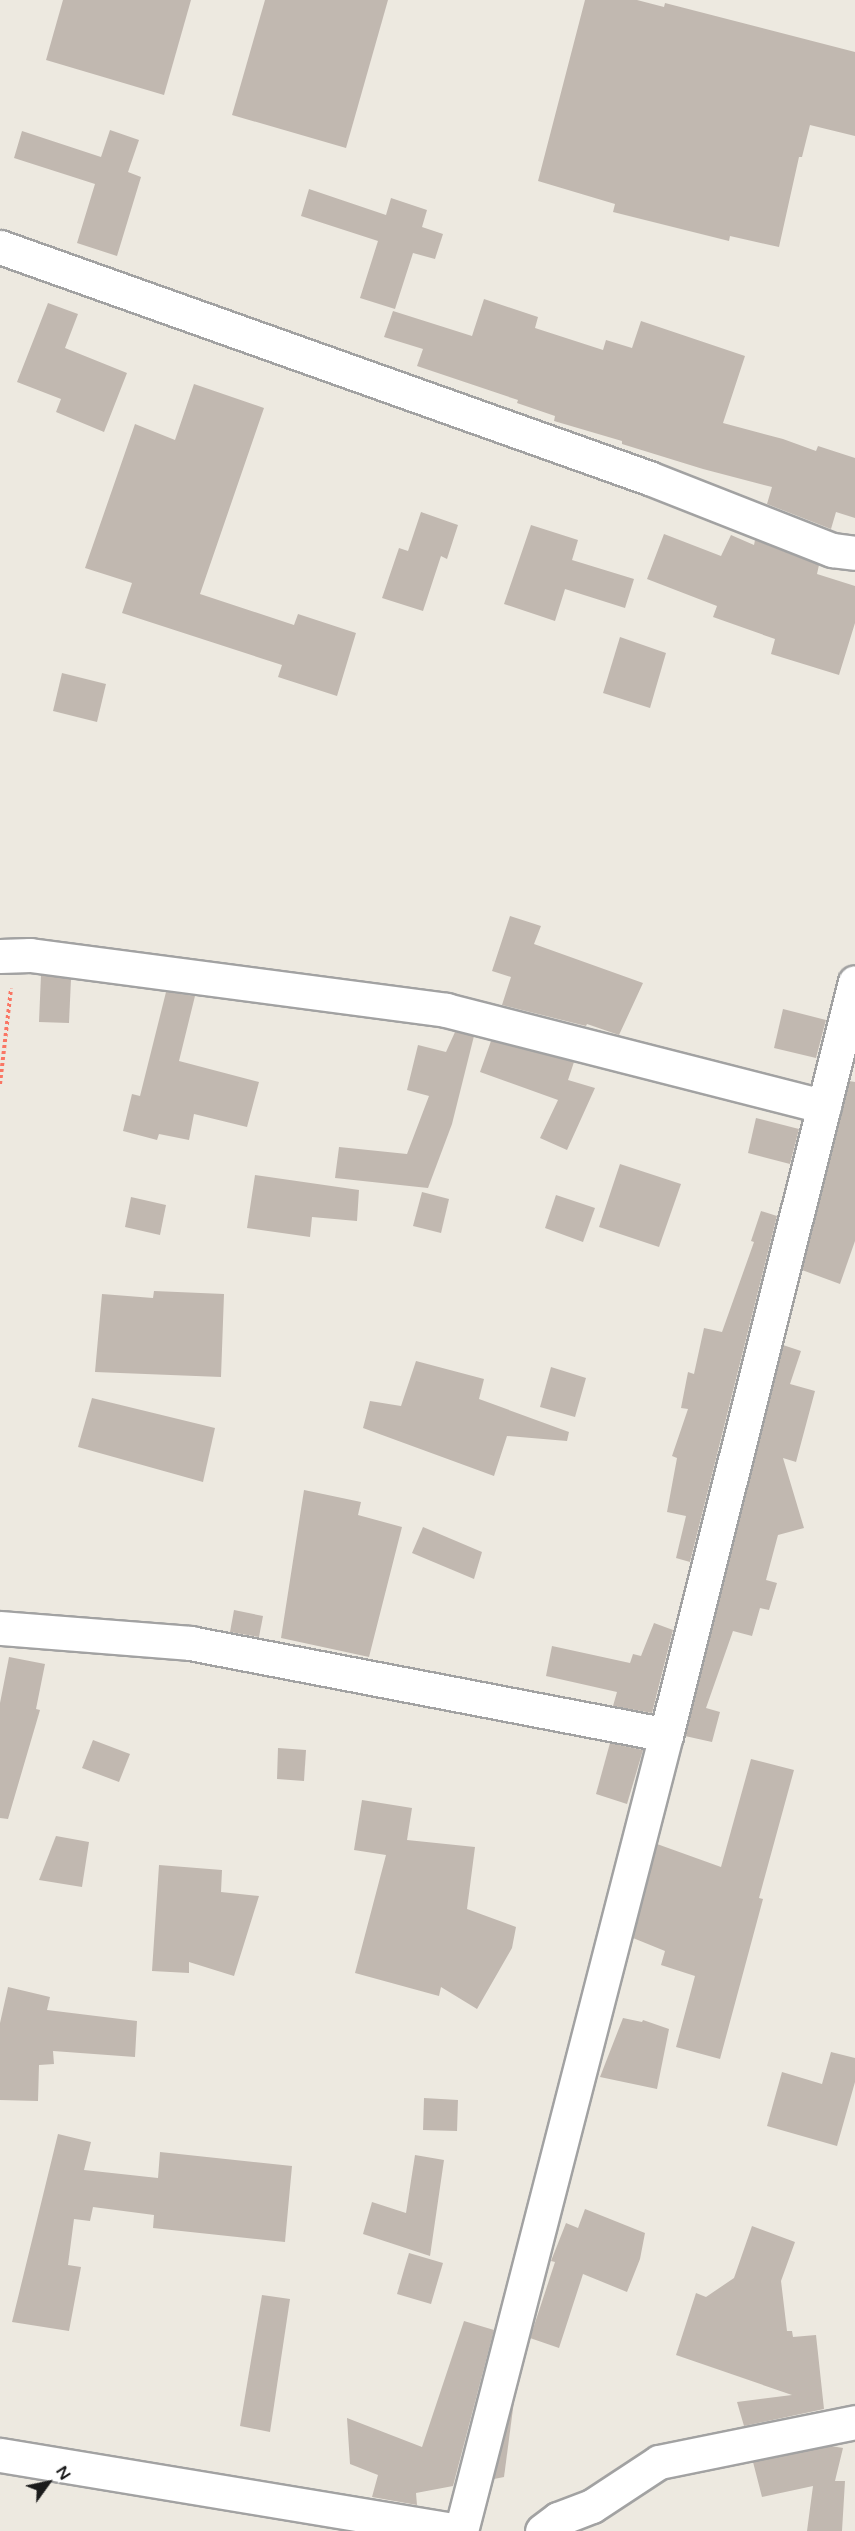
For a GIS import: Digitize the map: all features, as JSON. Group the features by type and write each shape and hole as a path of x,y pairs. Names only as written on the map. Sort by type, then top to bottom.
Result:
{"street":[{"path":"0,247 649,478 832,550 855,553"},
{"path":"7,956 30,955 224,978 446,1010 824,1106"},
{"path":"0,2455 461,2531 666,1735 855,982"},
{"path":"0,1628 190,1643 666,1735"},
{"path":"542,2531 558,2519 592,2506 659,2462 855,2422"}],"path":[{"path":"0,1084 7,956"}],"building":[{"path":"63,0 191,0 164,95 46,60"},
{"path":"265,0 388,0 346,148 232,115"},
{"path":"585,0 637,0 664,7 665,3 855,52 855,136 810,125 802,157 799,157 779,247 730,236 729,241 613,212 615,204 538,181"},
{"path":"110,130 139,140 128,172 141,177 117,256 77,243 95,184 14,158 22,131 101,157"},
{"path":"309,189 386,215 391,198 427,210 422,227 443,234 435,259 413,253 395,309 360,298 378,241 301,216"},
{"path":"484,299 538,317 535,328 603,350 606,340 632,348 641,321 745,356 723,423 783,439 816,451 818,446 855,458 855,518 836,512 831,529 767,504 772,487 703,469 622,444 622,441 554,421 555,416 517,403 518,400 417,366 423,349 384,337 393,311 472,336"},
{"path":"48,303 78,314 65,348 127,373 104,432 56,412 61,399 17,382"},
{"path":"194,384 264,408 200,594 294,625 298,614 356,633 337,696 278,677 282,665 122,613 132,583 85,568 135,424 175,440"},
{"path":"421,512 458,525 447,559 441,556 423,611 382,598 399,548 408,551"},
{"path":"531,525 578,540 572,560 634,579 625,608 565,589 555,621 504,604"},
{"path":"664,534 721,556 731,535 754,545 755,540 819,565 817,574 855,586 855,623 839,675 771,654 775,639 713,617 717,606 647,579"},
{"path":"620,637 666,653 650,708 603,693"},
{"path":"62,673 106,684 97,722 53,711"},
{"path":"510,916 541,926 534,944 643,983 619,1035 587,1024 586,1026 502,1005 511,977 492,971"},
{"path":"41,975 71,979 69,1023 39,1022"},
{"path":"166,992 195,996 179,1061 259,1082 247,1127 194,1114 189,1140 159,1134 157,1140 123,1131 132,1094 140,1096"},
{"path":"783,1009 826,1020 816,1058 774,1048"},
{"path":"455,1032 474,1036 452,1124 428,1188 335,1178 339,1147 407,1154 429,1096 407,1090 418,1045 446,1052"},
{"path":"491,1041 574,1062 568,1080 595,1088 567,1150 540,1138 558,1100 480,1072"},
{"path":"849,1081 855,1082 855,1241 840,1284 802,1270"},
{"path":"756,1118 799,1129 790,1164 748,1153"},
{"path":"620,1164 681,1184 659,1247 599,1227"},
{"path":"255,1175 359,1190 357,1221 312,1217 310,1237 247,1228"},
{"path":"422,1192 449,1199 441,1233 413,1226"},
{"path":"556,1195 595,1208 583,1242 545,1228"},
{"path":"131,1197 166,1205 160,1235 125,1227"},
{"path":"761,1211 777,1216 690,1562 676,1558 686,1516 667,1512 677,1458 672,1456 688,1409 681,1408 688,1372 694,1374 704,1328 722,1332 754,1242 751,1241"},
{"path":"154,1291 224,1294 221,1377 95,1372 102,1294 153,1298"},
{"path":"783,1345 801,1351 790,1384 815,1391 796,1462 783,1458 804,1528 778,1535 766,1580 777,1583 769,1610 760,1608 752,1636 733,1631 706,1708 720,1712 712,1742 685,1736"},
{"path":"416,1361 484,1379 479,1399 569,1432 567,1441 507,1436 494,1476 363,1428 370,1401 401,1406"},
{"path":"551,1367 586,1378 575,1417 540,1407"},
{"path":"92,1398 215,1428 203,1482 78,1447"},
{"path":"304,1490 361,1502 358,1515 402,1527 369,1657 281,1638"},
{"path":"423,1527 482,1552 474,1579 412,1553"},
{"path":"234,1610 263,1616 259,1637 230,1632"},
{"path":"654,1623 673,1630 652,1713 613,1706 617,1692 546,1676 552,1646 630,1663 633,1654 641,1656"},
{"path":"9,1657 45,1664 36,1709 40,1710 8,1819 0,1818 0,1703"},
{"path":"93,1740 130,1754 119,1782 82,1768"},
{"path":"610,1743 643,1750 627,1804 596,1794"},
{"path":"278,1748 306,1750 304,1781 277,1779"},
{"path":"751,1759 794,1770 759,1898 763,1899 720,2059 676,2047 695,1976 661,1965 665,1951 633,1938 657,1844 721,1867"},
{"path":"362,1800 412,1808 407,1840 475,1847 467,1909 516,1927 512,1948 477,2009 441,1987 439,1996 355,1973 386,1855 354,1850"},
{"path":"56,1836 89,1842 82,1887 39,1880"},
{"path":"159,1865 222,1870 221,1892 259,1896 234,1976 189,1962 189,1973 152,1971"},
{"path":"8,1987 50,1997 47,2010 137,2021 135,2057 53,2051 54,2064 39,2065 38,2101 0,2100 0,2023"},
{"path":"623,2018 642,2022 643,2020 669,2029 657,2089 600,2077"},
{"path":"831,2052 855,2058 855,2082 837,2146 767,2126 782,2072 822,2084"},
{"path":"424,2098 458,2100 457,2131 423,2130"},
{"path":"58,2134 91,2142 84,2170 158,2178 160,2152 292,2166 285,2242 153,2228 154,2215 93,2207 90,2221 74,2219 68,2265 81,2267 69,2331 12,2322"},
{"path":"415,2155 444,2160 430,2256 363,2234 372,2202 406,2213"},
{"path":"585,2209 645,2233 640,2259 627,2292 583,2274 559,2348 530,2338 555,2262 551,2261 566,2223 578,2228"},
{"path":"752,2226 795,2242 781,2281 787,2331 792,2331 793,2337 816,2335 824,2409 744,2426 737,2402 792,2395 676,2355 696,2293 706,2297 734,2278"},
{"path":"409,2253 443,2263 431,2304 397,2294"},
{"path":"262,2295 290,2299 270,2432 240,2426"},
{"path":"464,2321 494,2330 453,2486 416,2493 417,2505 372,2497 378,2475 350,2464 347,2418 422,2447"},
{"path":"514,2401 504,2477 494,2479"},
{"path":"831,2446 843,2448 835,2481 845,2481 842,2531 807,2531 813,2486 762,2497 753,2462"}]}
